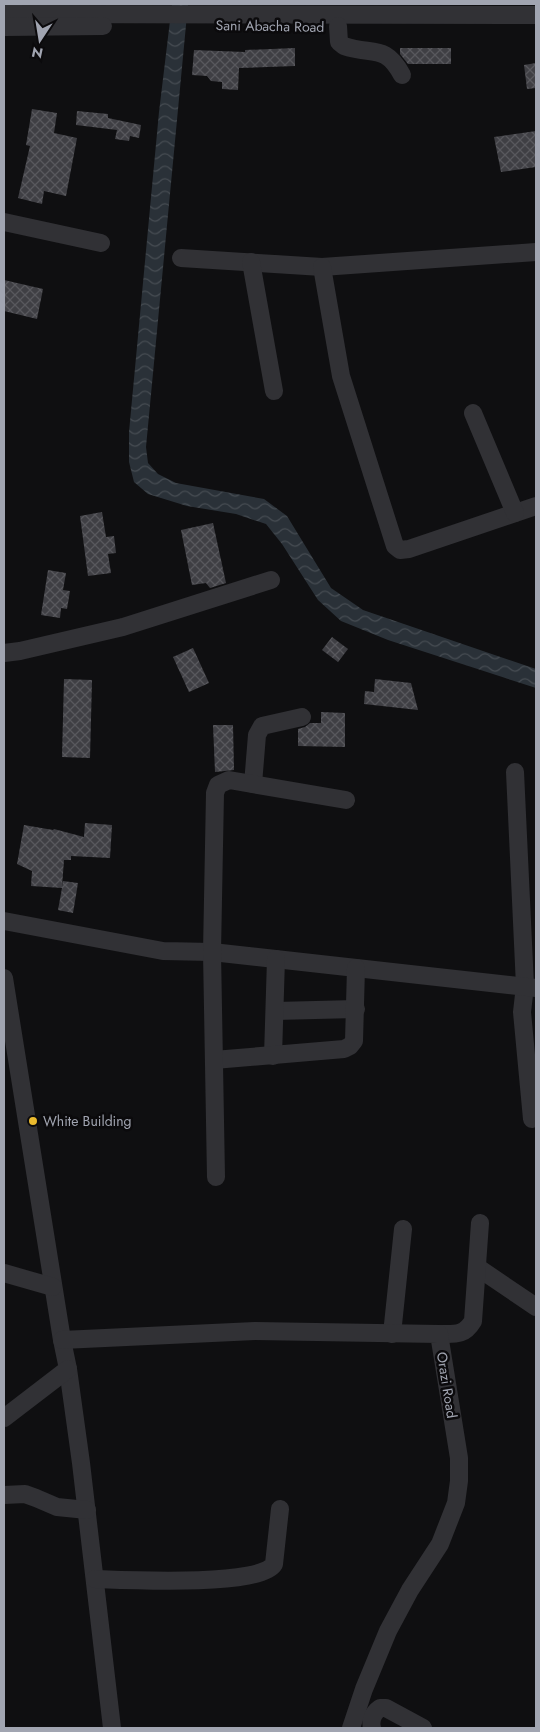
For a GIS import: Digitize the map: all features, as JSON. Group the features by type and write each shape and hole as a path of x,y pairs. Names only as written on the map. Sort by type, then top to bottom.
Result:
{"street":[{"name":"Sani Abacha Road","path":"4,14 150,19 536,15"},
{"name":"Sani Abacha Road","path":"4,27 150,19"},
{"name":"Sani Abacha Road","path":"199,19 338,26 536,27"},
{"path":"338,26 339,42 344,46 383,53 395,63 402,75"},
{"path":"4,222 101,243"},
{"path":"181,258 322,266 536,252"},
{"path":"251,262 274,391"},
{"path":"322,266 341,376 395,546 400,550 409,549 536,506"},
{"path":"473,413 515,513"},
{"path":"4,653 123,627 271,580"},
{"path":"253,784 257,735 262,726 302,717"},
{"path":"515,772 531,987 522,1012 532,1119"},
{"path":"216,1177 212,952 216,793 218,785 229,780 346,800"},
{"path":"4,922 163,951 212,952 531,987"},
{"path":"273,1056 276,959"},
{"path":"214,1060 344,1049 350,1046 354,1040 356,968"},
{"path":"4,978 53,1287 68,1369 87,1510 112,1728"},
{"path":"275,1011 356,1009"},
{"path":"439,1334 457,1334 468,1330 473,1321 480,1223"},
{"path":"392,1334 403,1229"},
{"path":"477,1267 536,1307"},
{"path":"4,1273 53,1287"},
{"name":"Orazi Road","path":"62,1340 256,1331 439,1334 459,1458 459,1481 456,1503 440,1544 410,1590 388,1631 364,1689 351,1728"},
{"path":"4,1418 68,1369"},
{"path":"4,1495 25,1494 57,1508 87,1510"},
{"path":"95,1579 169,1582 196,1581 222,1579 268,1571 274,1564 280,1510"},
{"path":"372,1728 371,1722 375,1712 380,1708 386,1708 422,1728"}],"water":[{"path":"172,4 188,4 146,447 148,463 158,474 176,483 264,499 287,516 331,588 363,610 536,669 536,688 388,640 341,621 318,600 282,544 266,524 236,514 187,506 148,494 134,482 129,462 129,432 159,112"}],"building":[{"path":"295,48 295,66 239,68 238,90 222,89 222,82 211,81 207,76 192,75 194,50 245,52 245,50"},
{"path":"400,48 451,48 451,64 408,64 400,54"},
{"path":"536,63 536,88 527,89 524,65"},
{"path":"32,109 57,113 54,133 77,138 66,196 44,191 42,204 18,198 30,146 26,145"},
{"path":"77,111 108,114 108,118 141,125 139,138 130,136 129,141 115,139 117,130 76,125"},
{"path":"536,131 536,167 501,172 494,137"},
{"path":"4,280 43,289 37,319 4,311"},
{"path":"102,512 106,537 114,536 116,553 108,554 111,573 88,576 80,516"},
{"path":"213,523 226,583 210,588 206,583 192,585 181,530"},
{"path":"48,570 66,573 63,590 70,591 67,609 61,608 60,618 41,615"},
{"path":"332,637 348,649 338,662 322,650"},
{"path":"193,648 209,683 189,692 173,657"},
{"path":"64,679 92,680 90,758 62,757"},
{"path":"375,679 411,683 418,710 364,704 365,691 374,692"},
{"path":"321,712 345,713 345,747 298,746 298,729 310,723 321,723"},
{"path":"213,725 233,725 234,770 215,772"},
{"path":"85,823 112,825 110,858 71,856 71,860 64,860 62,887 63,881 78,883 73,913 58,910 62,888 31,886 32,871 17,864 24,825 54,829 84,837"}],"place":[{"name":"White Building","path":"33,1121"}]}
